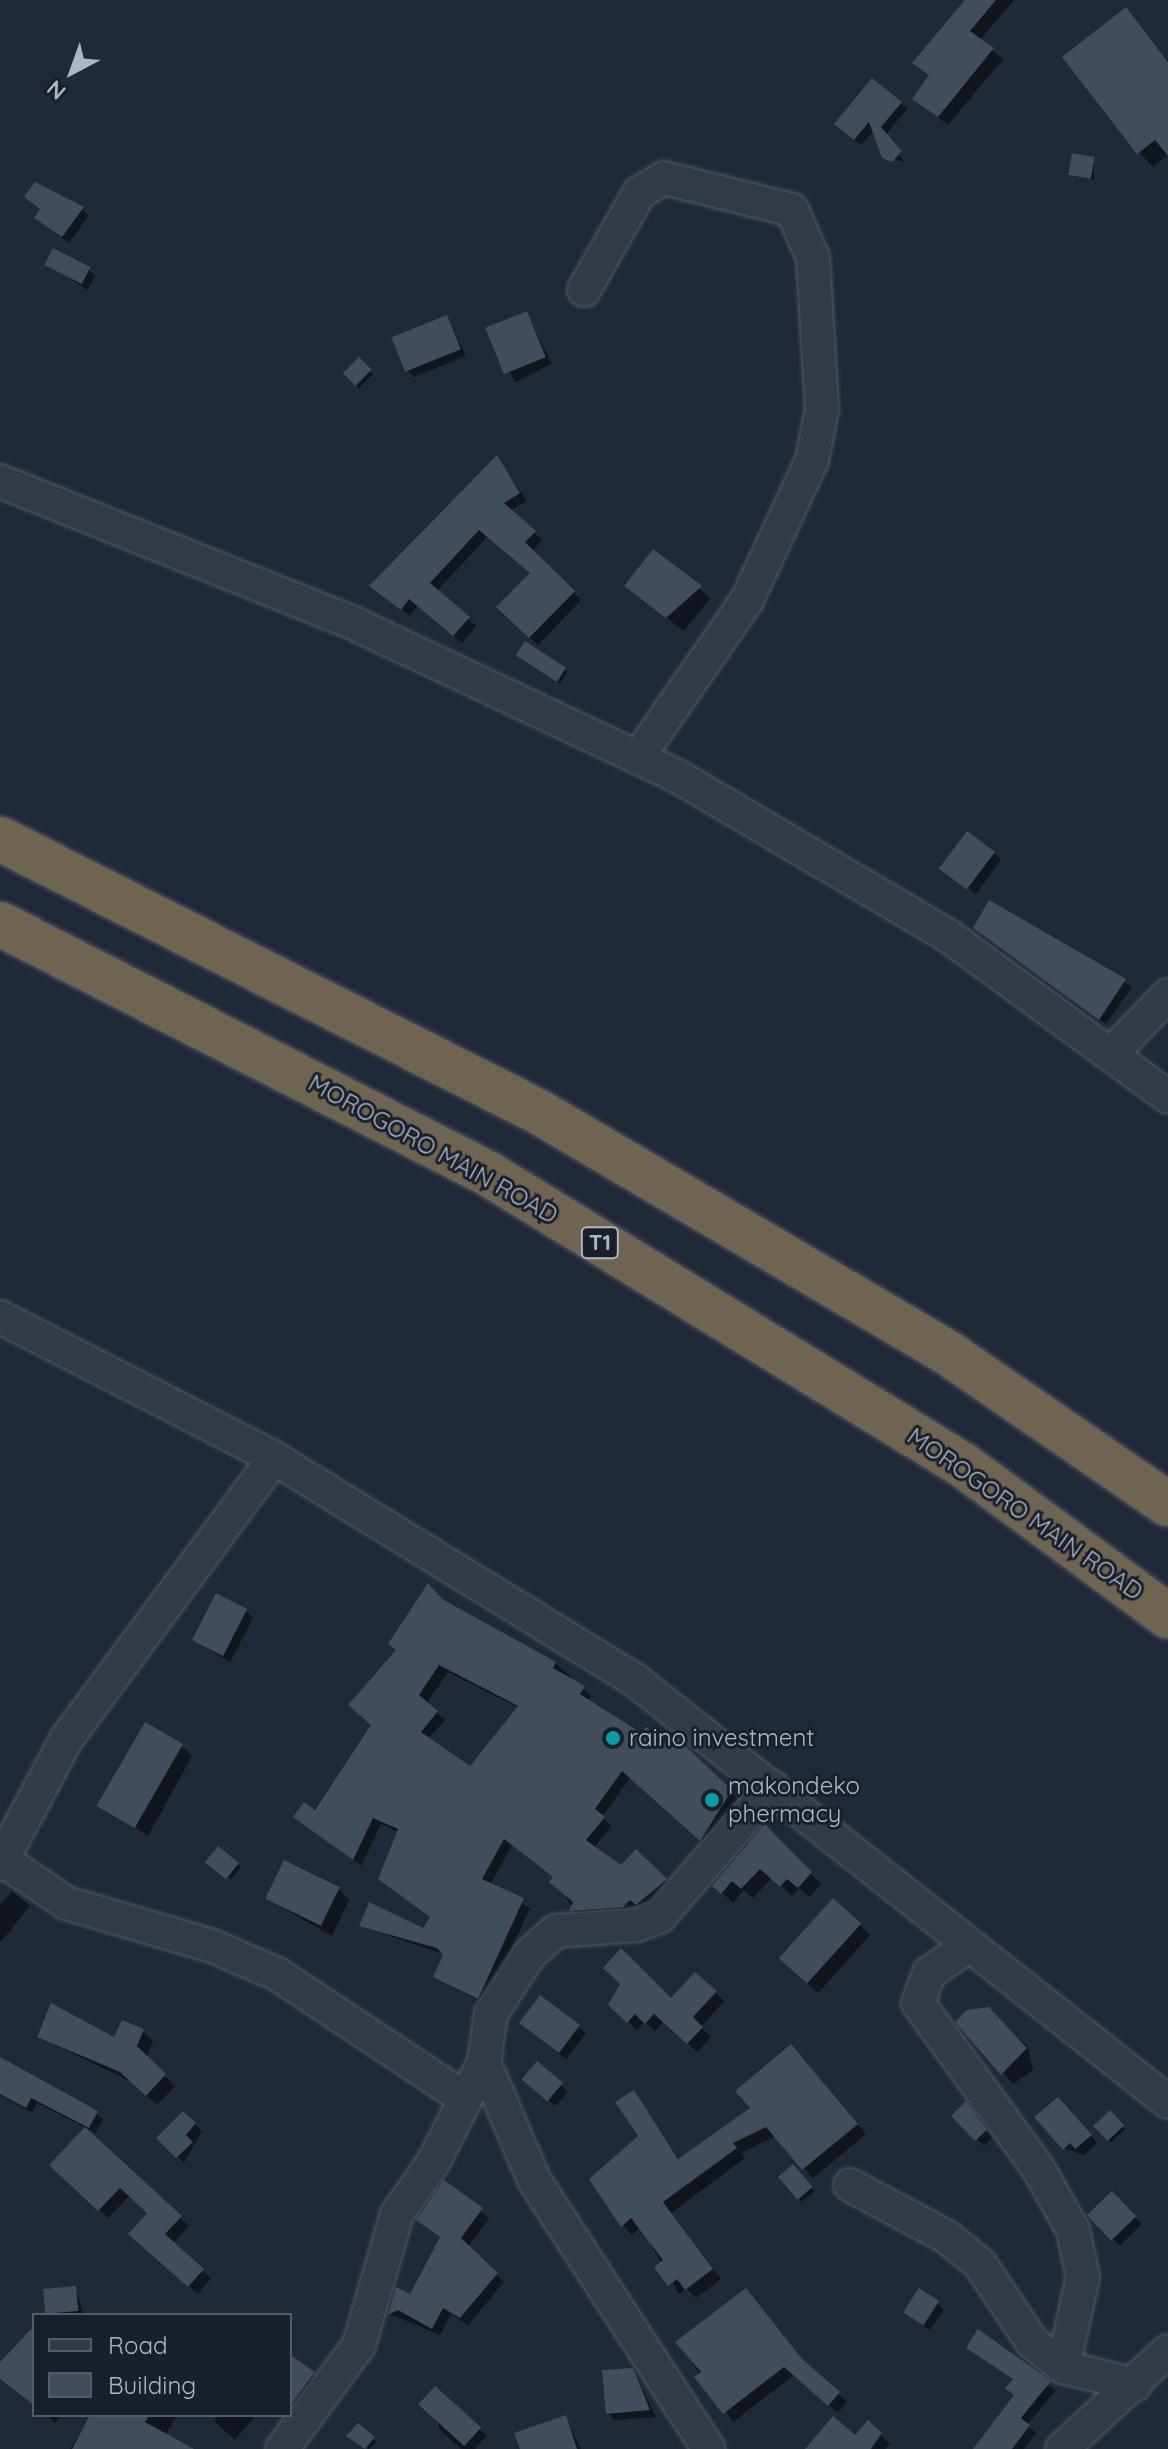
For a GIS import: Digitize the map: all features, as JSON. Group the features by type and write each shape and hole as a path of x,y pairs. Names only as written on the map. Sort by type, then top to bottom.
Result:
{"highway":[{"path":"0,839 539,1112 951,1355 1168,1504"},
{"name":"MOROGORO MAIN ROAD","path":"0,924 487,1173 963,1465 1168,1616"}],"street":[{"path":"584,290 639,193 664,178 792,210 813,258 822,409 812,460 747,600 648,743"},
{"path":"0,481 351,622 677,776 947,935 1113,1052 1168,1097"},
{"path":"1113,1052 1168,995"},
{"path":"0,1317 274,1458 611,1664 772,1787 967,1947 1168,2102"},
{"path":"274,1458 67,1738 2,1862 66,1903 212,1946 277,1974 461,2096"},
{"path":"282,2449 359,2345 388,2235 433,2163 461,2096 484,2062 491,2014 547,1937 660,1916 772,1787"},
{"path":"967,1947 929,1973 918,2003 1038,2168 1073,2230 1083,2277 1063,2367"},
{"path":"484,2062 534,2180 709,2449"},
{"path":"850,2185 947,2237 980,2264 1032,2342 1063,2367 1135,2385"},
{"path":"1062,2449 1135,2385 1168,2351"}],"building":[{"path":"965,0 996,0 970,31 994,48 938,117 912,99 929,75 912,63"},
{"path":"1126,7 1168,62 1168,156 1155,140 1137,154 1062,57"},
{"path":"872,78 902,102 881,127 902,151 892,162 882,158 869,122 854,140 834,124"},
{"path":"1072,153 1095,157 1091,179 1068,175"},
{"path":"35,182 84,207 62,237 34,218 40,209 24,197"},
{"path":"53,248 90,267 82,284 44,265"},
{"path":"527,311 546,357 504,374 485,328"},
{"path":"447,315 461,349 405,372 391,337"},
{"path":"359,357 372,370 355,386 343,373"},
{"path":"497,455 520,493 504,503 536,531 525,542 575,591 529,638 496,607 530,573 479,530 430,583 470,617 453,636 409,599 401,610 369,586"},
{"path":"653,549 702,586 666,618 624,586"},
{"path":"525,641 566,668 557,682 516,655"},
{"path":"967,831 995,852 967,890 939,869"},
{"path":"989,900 1126,979 1099,1020 973,928"},
{"path":"428,1583 442,1599 556,1662 553,1668 585,1686 580,1694 641,1733 646,1727 666,1743 673,1734 732,1790 700,1841 622,1771 595,1809 605,1817 586,1840 621,1865 636,1849 667,1879 636,1905 630,1900 623,1907 569,1911 573,1902 549,1882 553,1877 504,1839 482,1879 524,1898 478,1999 433,1977 443,1955 437,1948 359,1926 369,1902 423,1928 430,1917 378,1879 398,1829 373,1818 353,1860 293,1817 304,1802 315,1810 371,1725 348,1705 396,1650 388,1644","holes":["439,1665 518,1706 470,1766 421,1732 438,1711 419,1695"]},
{"path":"216,1593 247,1609 223,1656 192,1640"},
{"path":"145,1722 183,1744 135,1828 96,1806"},
{"path":"765,1824 812,1872 798,1888 787,1879 780,1887 760,1869 741,1889 732,1881 721,1894 712,1886"},
{"path":"218,1846 239,1863 226,1879 205,1862"},
{"path":"284,1860 340,1887 321,1926 265,1899"},
{"path":"833,1898 861,1923 807,1984 779,1958"},
{"path":"621,1948 671,1998 695,1972 717,1991 693,2017 703,2027 687,2044 654,2014 645,2024 635,2014 627,2023 608,2005 620,1984 603,1968"},
{"path":"540,1995 580,2025 559,2053 519,2023"},
{"path":"51,2003 114,2037 122,2020 144,2029 137,2046 166,2074 146,2096 120,2072 37,2037"},
{"path":"989,2007 1027,2048 1001,2075 955,2022 967,2010"},
{"path":"791,2044 858,2124 802,2170 766,2127 733,2143 737,2148 663,2202 713,2269 685,2290 677,2279 668,2286 654,2267 663,2260 631,2218 621,2227 589,2179 638,2136 615,2102 634,2090 678,2159 750,2108 735,2091"},
{"path":"0,2057 98,2111 89,2128 31,2098 26,2108 0,2094"},
{"path":"537,2061 563,2083 548,2101 522,2079"},
{"path":"1058,2097 1092,2135 1075,2149 1070,2143 1063,2150 1034,2117"},
{"path":"966,2101 987,2130 975,2141 951,2116"},
{"path":"1110,2110 1124,2125 1108,2141 1093,2126"},
{"path":"183,2111 196,2123 186,2135 193,2142 176,2158 156,2138"},
{"path":"85,2127 182,2216 165,2234 204,2269 188,2287 128,2234 147,2213 120,2188 98,2211 49,2165"},
{"path":"793,2164 813,2187 798,2200 778,2177"},
{"path":"444,2180 483,2208 461,2238 498,2273 460,2318 443,2308 432,2329 398,2310 388,2315 396,2287 410,2294 440,2237 416,2220"},
{"path":"1112,2191 1136,2216 1111,2240 1087,2215"},
{"path":"76,2286 78,2311 45,2313 43,2289"},
{"path":"746,2288 802,2359 840,2392 828,2406 784,2367 723,2414 694,2377 701,2372 675,2342"},
{"path":"919,2288 939,2301 923,2325 903,2312"},
{"path":"32,2328 32,2403 0,2379 0,2362"},
{"path":"978,2329 1051,2381 1021,2418 1030,2425 1012,2449 973,2449 1014,2395 1005,2388 1013,2379 966,2348"},
{"path":"292,2356 315,2372 292,2403"},
{"path":"633,2368 650,2410 606,2414 602,2370"},
{"path":"435,2386 481,2427 464,2446 418,2405"},
{"path":"566,2415 577,2449 520,2449 514,2433"},
{"path":"833,2416 855,2435 868,2420 882,2433 871,2449 805,2449"},
{"path":"89,2417 149,2417 145,2422 194,2449 72,2449"},
{"path":"358,2423 375,2437 365,2449 346,2436"}],"place":[{"name":"raino investment","path":"613,1738"},
{"name":"makondeko phermacy","path":"712,1800"}]}
